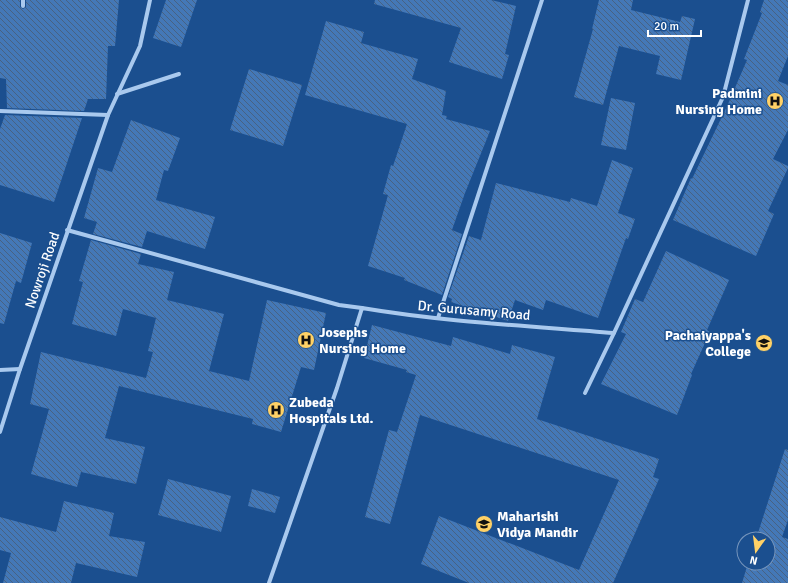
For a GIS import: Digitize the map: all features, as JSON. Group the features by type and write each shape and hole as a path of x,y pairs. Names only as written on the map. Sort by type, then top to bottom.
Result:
{"street":[{"path":"22,6 23,0"},
{"name":"Nowroji Road","path":"0,432 67,230 108,115 140,46 150,0"},
{"path":"438,318 542,0"},
{"path":"585,393 723,96 748,0"},
{"path":"117,94 179,74"},
{"path":"0,111 108,115"},
{"name":"Dr. Gurusamy Road","path":"67,230 339,305 388,313 614,333"},
{"path":"269,583 337,388 362,308"},
{"path":"0,370 20,368"}],"building":[{"path":"0,0 20,0 20,7 23,9 26,7 26,0 119,0 115,46 108,46 106,99 88,99 84,111 7,108 6,79 0,78"},
{"path":"166,0 197,0 181,47 153,38"},
{"path":"375,0 491,0 516,6 505,54 509,55 502,79 449,62 461,28 374,4"},
{"path":"599,0 633,0 631,10 680,22 682,16 695,19 681,80 656,74 660,56 619,46 603,105 574,97 593,29"},
{"path":"764,0 788,0 788,56 778,81 788,85 788,130 773,159 788,166 788,168 768,211 774,214 756,256 673,220 691,178 692,179 728,104 747,60 744,59 762,13 760,12"},
{"path":"326,21 364,32 361,43 418,59 412,79 446,91 442,115 447,116 446,119 490,131 452,230 462,234 442,295 404,280 405,278 368,266 388,195 383,194 391,165 393,166 407,124 305,95"},
{"path":"249,69 302,85 283,146 230,130"},
{"path":"611,98 635,103 626,150 601,145"},
{"path":"5,115 82,118 54,202 0,185 0,129"},
{"path":"131,120 180,138 168,171 164,170 156,200 215,217 205,249 147,231 142,247 93,234 97,222 84,218 98,168 112,172"},
{"path":"612,160 633,168 618,213 635,219 628,239 626,238 598,318 546,300 543,310 515,300 508,321 451,302 452,299 448,297 469,236 481,240 496,183 570,202 571,198 597,206"},
{"path":"0,233 32,243 21,283 16,281 4,324 0,323"},
{"path":"91,240 141,254 138,264 174,272 167,300 224,314 209,371 249,381 267,300 326,313 314,370 301,367 281,432 252,424 253,419 119,386 105,438 145,447 136,484 81,472 77,487 31,474 49,409 30,404 41,352 146,378 153,352 148,351 156,318 123,309 116,336 72,324 83,282 79,281"},
{"path":"666,251 729,280 707,330 710,332 691,374 692,375 677,415 601,384 626,334 621,332 635,299 643,302"},
{"path":"372,325 451,346 453,337 510,354 512,345 555,357 537,419 659,459 653,477 659,479 613,583 469,583 421,564 439,516 579,570 619,480 420,415 390,524 365,517 389,430 397,432 416,375 406,372 407,370 364,358"},
{"path":"785,449 788,450 788,520 782,537 788,539 788,583 742,583 746,571 776,571 776,531 759,531"},
{"path":"168,479 231,496 221,532 158,515"},
{"path":"252,489 280,497 275,513 248,506"},
{"path":"64,501 114,513 109,536 145,542 137,577 76,563 71,583 3,583 11,553 0,550 0,517 56,532"}],"place":[{"name":"Padmini Nursing Home","path":"775,101"},
{"name":"Josephs Nursing Home","path":"306,340"},
{"name":"Pachaiyappa's College","path":"764,343"},
{"name":"Zubeda Hospitals Ltd.","path":"276,410"},
{"name":"Maharishi Vidya Mandir","path":"484,524"}]}
